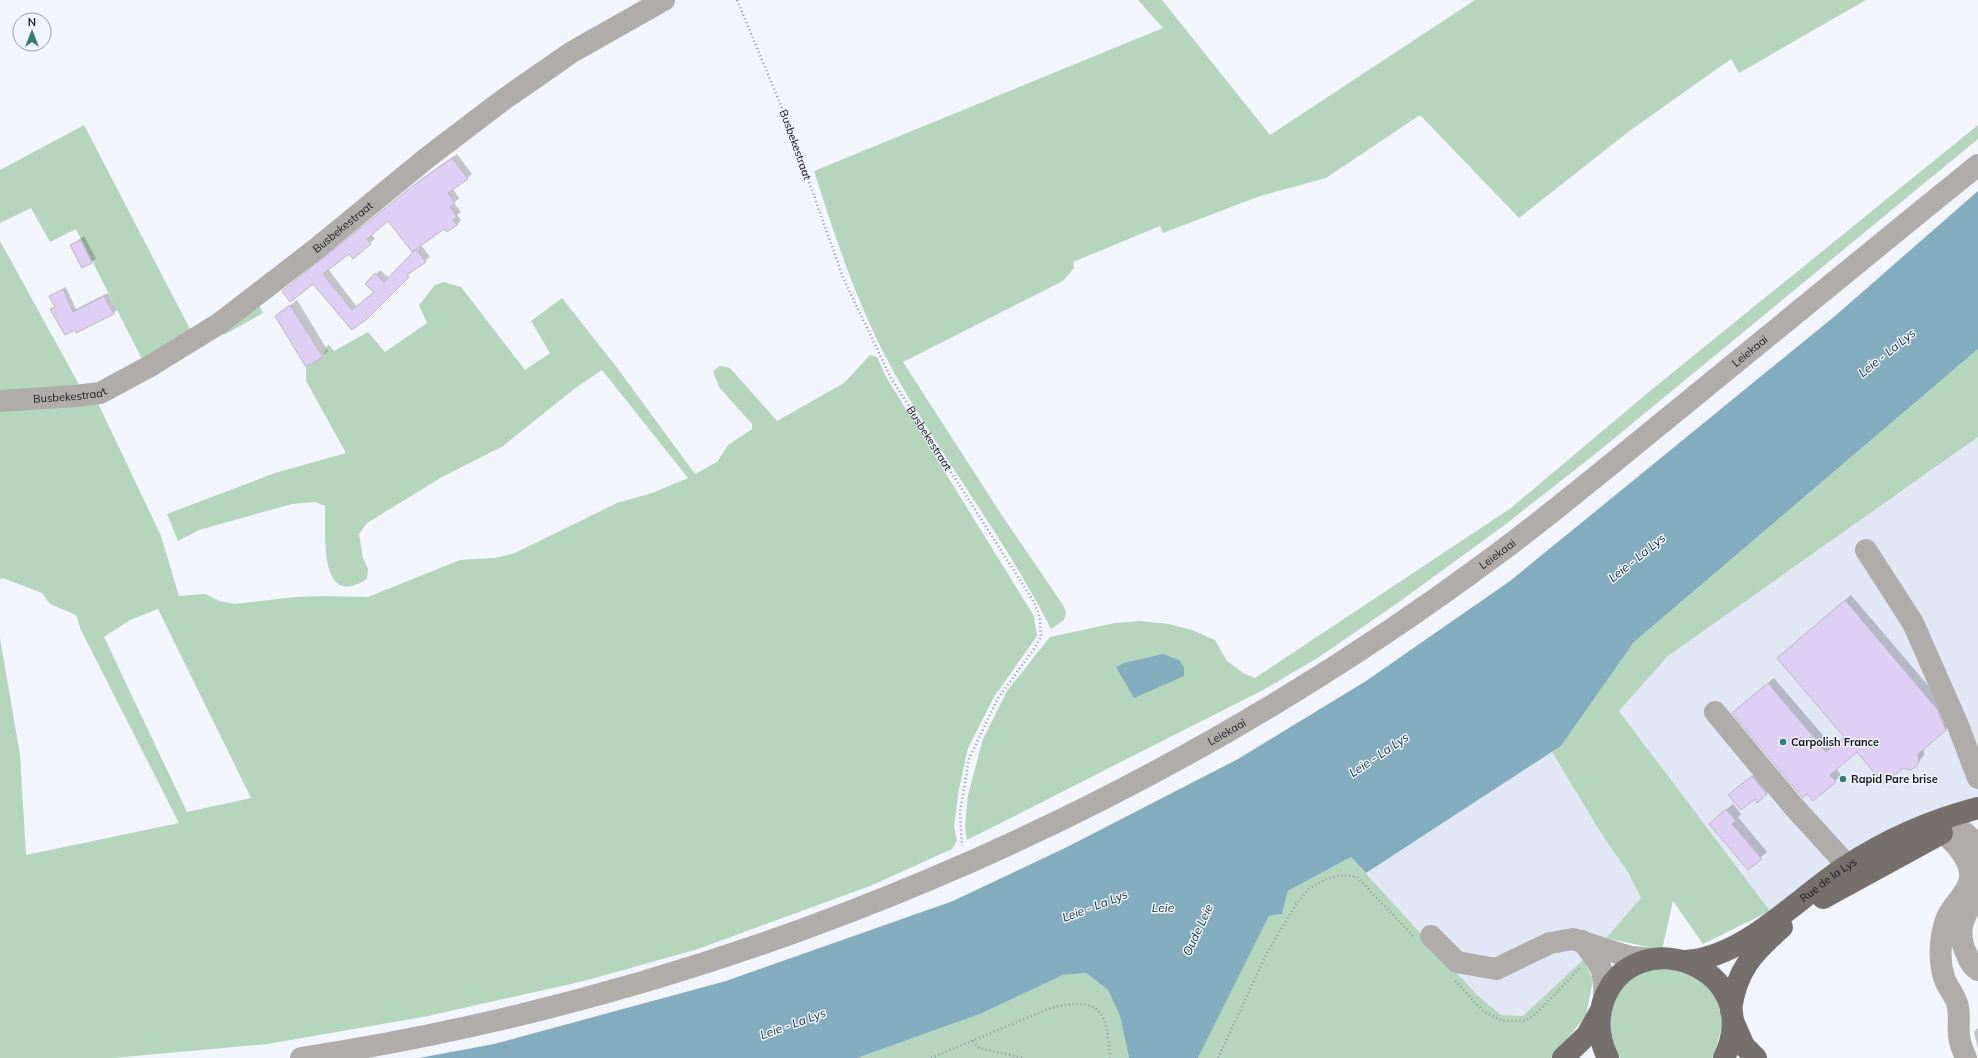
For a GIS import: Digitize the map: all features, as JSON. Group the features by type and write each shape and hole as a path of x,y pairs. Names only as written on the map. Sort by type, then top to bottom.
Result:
{"main road":[{"name":"Rue de la Lys","path":"1724,1058 1731,1040 1736,983 1744,967 1781,928 1830,893 1978,808"},
{"name":"Rue de la Lys","path":"1686,961 1708,958 1733,947 1767,925 1847,865 1893,840 1941,828 1978,816"},
{"path":"1563,1058 1587,1035 1614,982 1629,969 1647,961 1666,958 1686,961 1704,970 1718,983 1728,1000 1744,1046 1756,1058"},
{"path":"1603,1004 1600,1034 1608,1058"}],"street":[{"name":"Busbekestraat","path":"0,400 76,396 100,393 152,365 220,323 316,250 428,157 503,100 572,52 664,0"},
{"name":"Leiekaai","path":"301,1058 382,1044 534,1012 668,974 834,918 965,864 1102,800 1184,756 1307,684 1425,606 1496,556 1978,165"},
{"path":"1866,550 1913,623 1957,723 1978,778"},
{"path":"1715,712 1794,807 1847,865"},
{"path":"1941,828 1964,831 1978,852"},
{"path":"1941,828 1957,847 1970,870 1970,879 1967,886 1947,917 1942,932 1941,959 1945,980 1956,998 1959,1010 1959,1041 1966,1058"},
{"path":"1978,895 1966,912 1962,921 1961,937 1969,960 1978,970"},
{"path":"1425,939 1456,962 1496,969 1550,943 1573,939 1588,948 1630,957 1656,959"},
{"path":"1588,948 1601,964 1604,975 1603,1004"}],"path":[{"name":"Busbekestraat","path":"737,0 787,120 844,280 891,378 1034,602 1040,618 1041,637 1034,650 998,698 969,759 960,812 960,837 965,864"},
{"path":"1218,1058 1267,953 1296,904 1309,889 1326,879 1343,875 1357,877 1425,939"},
{"path":"1450,976 1484,1012 1503,1021 1525,1021 1548,1002 1588,948"},
{"path":"931,1058 1051,1008 1071,1003 1089,1005 1103,1016 1108,1033 1110,1058"},
{"path":"973,1041 979,1048 1023,1058"}],"shaded area":[{"path":"1978,437 1978,797 1770,911 1619,711 1668,656"},
{"path":"1552,752 1601,833 1629,874 1641,898 1606,938 1542,1000 1523,1016 1501,1015 1477,995 1366,873"}],"green space":[{"path":"1138,0 1162,0 1270,135 1475,0 1866,0 1739,73 1731,59 1628,132 1519,218 1420,115 1326,178 1260,196 1163,233 1160,226 1073,262 1074,268 1063,281 903,362 1005,520 1063,605 1066,613 1064,620 1051,629 1015,565 937,443 885,356 861,305 851,279 814,171 1163,28"},
{"path":"84,125 192,333 144,363 76,229 50,242 31,208 0,223 0,170"},
{"path":"1978,125 1978,139 1594,455 1502,527 1399,602 1319,657 1263,690 967,840 965,826 968,795 983,739 1007,691 1050,637 1115,623 1139,621 1169,624 1192,630 1215,640 1227,661 1243,673 1255,678 1511,508 1650,391"},
{"path":"0,241 82,390 0,396"},
{"path":"444,282 461,287 525,370 550,353 531,321 562,298 618,369 695,474 717,462 728,445 752,429 752,424 719,387 713,371 720,366 730,368 777,421 844,383 870,355 877,357 886,377 1034,616 1037,636 994,697 968,748 959,789 954,826 957,841 952,849 870,886 698,949 584,981 428,1016 268,1044 113,1058 0,1058 0,638 20,755 26,855 179,823 81,630 76,615 50,604 42,593 3,578 0,579 0,404 97,401 161,536 179,596 205,594 220,601 234,604 295,597 368,597 460,560 495,558 515,553 617,503 652,493 688,478 602,370 574,389 503,446 442,477 367,523 359,534 363,558 368,569 367,579 351,586 340,585 332,577 328,565 326,550 325,506 315,502 292,504 199,530 178,541 167,514 275,473 346,453 306,381 306,367 323,357 328,344 334,351 368,332 385,352 427,323 419,305 435,285","holes":["158,609 251,798 187,812 104,637 130,620"]},
{"path":"256,299 263,313 224,335 220,327"},
{"path":"1978,349 1978,437 1668,656 1619,711 1770,911 1703,944 1673,901 1662,950 1606,938 1641,898 1629,874 1601,833 1552,752 1561,746 1634,642"},
{"path":"1351,857 1477,995 1501,1015 1523,1016 1584,959 1593,980 1586,1016 1551,1058 1198,1058 1269,916 1282,914 1288,891"},
{"path":"1669,968 1700,979 1716,998 1723,1021 1715,1053 1712,1058 1620,1058 1614,1047 1610,1034 1612,1009 1616,997 1623,987 1633,978 1647,971"},
{"path":"1086,973 1108,990 1120,1016 1129,1058 857,1058 980,1014 1063,975"}],"water":[{"name":"Leie","path":"1978,191 1978,349 1634,642 1561,746 1366,873 1351,857 1288,891 1282,914 1269,916 1198,1058 1129,1058 1120,1016 1108,990 1086,973 1063,975 980,1014 857,1058 419,1058 494,1044 726,981 953,901 1069,846 1238,759 1366,681 1510,581 1835,316"},
{"path":"1163,654 1179,660 1184,667 1184,676 1134,698 1116,667 1124,663"}],"building":[{"path":"452,158 468,179 448,193 455,203 450,207 457,217 453,220 457,225 447,232 444,229 416,249 426,262 407,275 409,277 367,319 352,330 313,284 290,302 282,291 414,185","holes":["388,221 412,252 416,249 384,282 375,273 365,284 374,292 352,310 323,274 349,254 353,259 371,244 367,239"]},
{"path":"81,240 92,263 82,268 70,245"},
{"path":"63,289 73,312 104,296 114,314 76,333 75,330 65,335 50,309 55,307 49,296"},
{"path":"290,305 323,357 306,367 275,316"},
{"path":"1845,600 1937,709 1946,730 1918,754 1919,762 1916,767 1910,770 1903,768 1884,784 1857,752 1830,775 1836,782 1813,801 1807,794 1803,798 1732,713 1768,683 1826,752 1844,737 1777,658"},
{"path":"1752,776 1767,794 1757,803 1755,799 1741,810 1728,795"},
{"path":"1726,809 1736,821 1732,824 1762,859 1748,870 1709,824"}],"place":[{"name":"Carpolish France","path":"1783,742"},
{"name":"Rapid Pare brise","path":"1843,779"}],"water label":[{"name":"Leie - La Lys","path":"1887,353"},
{"name":"Leie - La Lys","path":"1637,558"},
{"name":"Leie - La Lys","path":"1379,755"},
{"name":"Leie - La Lys","path":"1095,906"},
{"name":"Oude Leie","path":"1198,930"},
{"name":"Leie - La Lys","path":"793,1024"}]}
